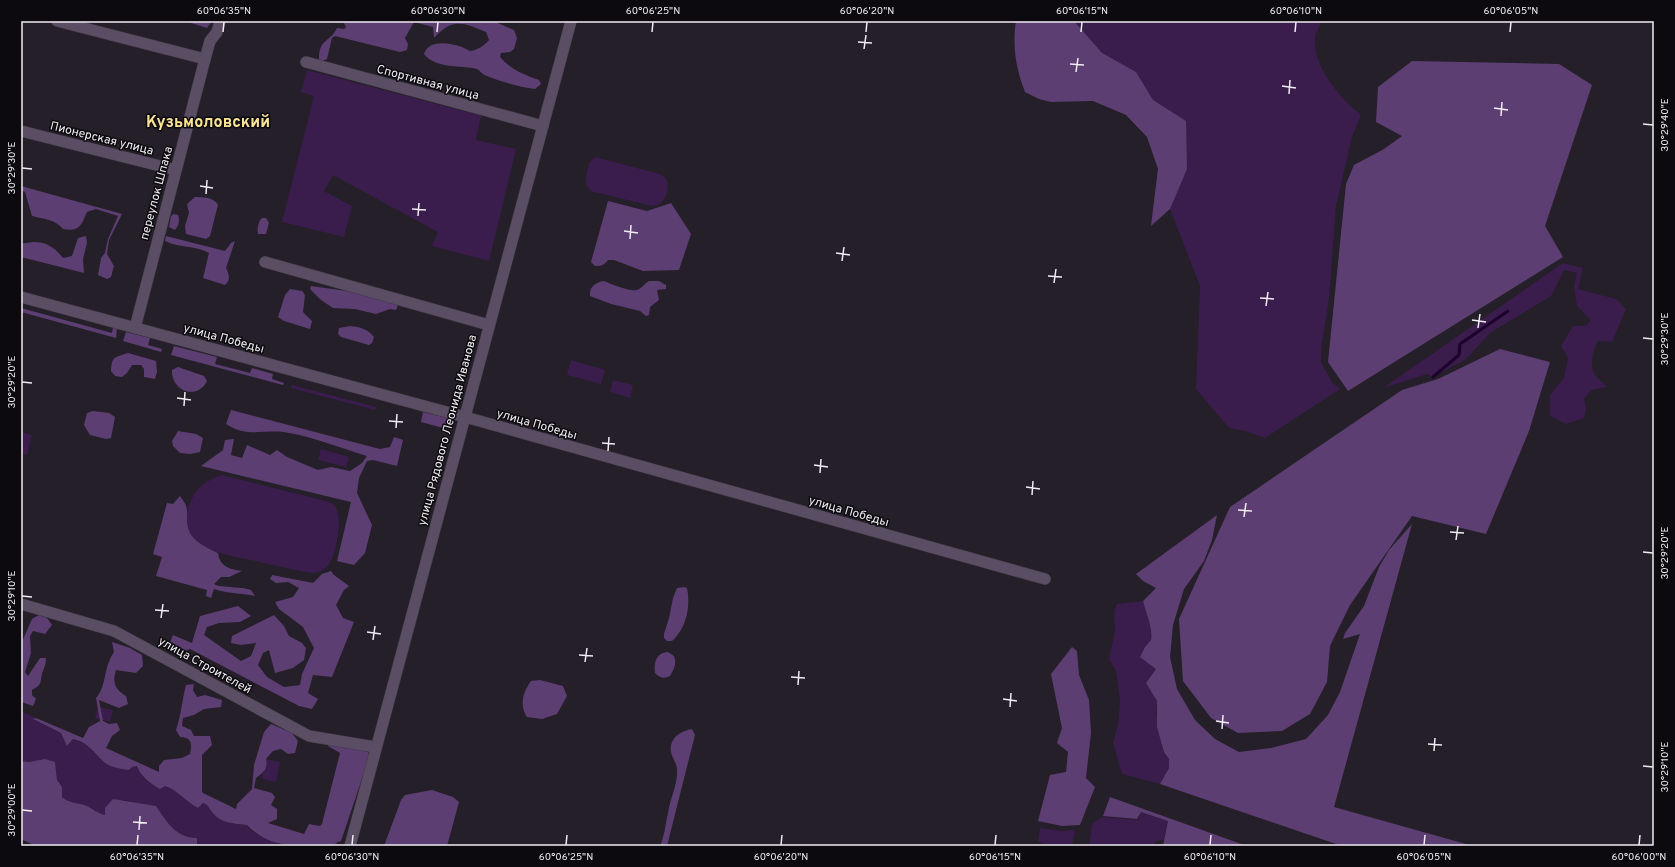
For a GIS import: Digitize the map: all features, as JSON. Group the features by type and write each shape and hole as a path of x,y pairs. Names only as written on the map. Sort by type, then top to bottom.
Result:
{"street":[{"path":"57,21 205,59"},
{"name":"переулок Шпака","path":"135,328 205,59 210,41 217,32 220,21"},
{"name":"улица Рядового Леонида Иванова","path":"350,846 375,747 571,21"},
{"name":"Спортивная улица","path":"306,62 543,126"},
{"name":"Пионерская улица","path":"21,131 176,170"},
{"path":"265,262 489,324"},
{"name":"улица Победы","path":"21,297 464,417 1045,579"},
{"name":"улица Строителей","path":"21,604 114,631 309,736 375,747"}],"shaded area":[{"path":"185,21 212,21 207,28"},
{"path":"340,21 493,21 514,30 517,38 514,49 510,52 501,53 500,57 523,74 539,80 541,84 535,89 517,86 483,74 477,69 449,66 435,62 424,54 430,46 435,44 451,44 470,51 475,50 489,40 486,32 464,24 446,27 434,38 433,27 414,22 405,38 408,44 407,50 400,52 335,36 332,38 327,59 322,61 319,59 319,52 323,44 337,28 344,29 346,27 344,23"},
{"path":"1016,21 1074,21 1102,53 1136,72 1153,100 1186,121 1187,169 1170,209 1151,226 1158,169 1147,137 1126,115 1093,101 1051,102 1039,99 1025,92 1019,75 1016,57 1014,39"},
{"path":"1033,21 1322,21 1315,38 1315,49 1318,60 1329,81 1345,100 1361,115 1352,137 1336,206 1329,299 1321,349 1321,362 1332,382 1340,389 1265,438 1245,431 1229,428 1196,389 1200,286 1170,209 1175,167 1158,125"},
{"path":"1412,61 1559,64 1592,85 1545,226 1563,257 1348,391 1328,362 1346,184 1354,165 1384,149 1402,136 1376,122 1378,87"},
{"path":"307,70 482,116 476,140 516,149 489,261 432,246 438,232 333,175 324,191 352,206 344,237 282,222 314,96 301,92"},
{"path":"595,157 660,174 665,177 668,186 664,199 657,205 652,206 590,191 585,182 589,163"},
{"path":"21,186 122,214 109,240 107,254 114,266 111,277 107,279 98,275 101,258 105,253 108,239 118,216 96,209 87,212 83,221 76,229 63,229 53,221 32,216 25,192 21,190"},
{"path":"195,197 205,197 214,200 218,205 210,236 206,239 186,234 185,226 189,213 187,204"},
{"path":"608,201 647,211 671,203 691,234 679,270 643,271 614,260 608,260 603,265 595,266 591,262"},
{"path":"174,214 178,215 179,219 175,230 169,227 171,216"},
{"path":"262,218 266,218 269,223 266,234 258,234 258,225"},
{"path":"86,236 87,243 83,259 84,273 21,257 21,243 34,242 43,243 50,246 63,258 72,256 78,238"},
{"path":"166,236 225,251 231,243 235,241 226,268 229,277 227,283 225,285 203,278 209,253 204,250 175,245 165,241"},
{"path":"1563,263 1583,268 1578,289 1616,299 1626,309 1612,342 1598,341 1592,358 1592,367 1595,375 1607,387 1591,390 1584,399 1586,409 1584,418 1566,424 1550,416 1550,395 1564,378 1568,358 1561,346 1573,326 1586,326 1591,320 1577,306 1574,287 1577,273 1564,270 1551,296 1490,333 1466,359 1433,377 1427,374 1383,388"},
{"path":"603,281 627,289 636,290 649,281 659,281 666,285 666,289 657,290 659,300 650,307 649,315 646,316 640,311 611,304 590,296 590,290 593,286"},
{"path":"311,286 354,292 398,305 396,310 390,309 376,314 355,309 333,308 321,300 310,289"},
{"path":"290,289 302,291 305,295 303,312 312,321 310,329 284,321 278,317 285,295"},
{"path":"21,308 112,333 113,327 117,328 116,338 21,312"},
{"path":"350,326 361,328 369,332 374,337 372,343 369,345 341,337 338,334 339,328"},
{"path":"126,332 150,338 148,345 162,349 161,352 123,341"},
{"path":"174,346 217,357 215,364 250,373 252,368 273,374 272,379 284,383 283,385 171,355"},
{"path":"1500,349 1550,362 1529,431 1486,534 1412,516 1350,605 1330,646 1327,682 1310,714 1282,731 1238,733 1211,718 1183,681 1179,619 1230,507 1402,390 1438,379"},
{"path":"128,353 156,361 157,372 155,379 144,377 144,369 141,365 132,365 127,373 122,377 115,376 111,371 113,360"},
{"path":"571,360 605,370 601,384 567,375"},
{"path":"178,367 204,376 207,381 203,387 197,391 185,391 180,388 173,377 172,370"},
{"path":"613,380 633,385 630,398 610,392"},
{"path":"292,385 376,407 375,410 291,388"},
{"path":"231,410 380,449 390,447 394,437 403,440 397,466 373,460 367,461 359,478 357,493 372,525 365,553 354,565 337,561 351,502 201,466 223,450 225,440 234,439 231,455 242,458 247,445 270,455 277,450 287,457 318,470 331,467 350,471 362,463 367,456 298,435 280,432 242,431 226,424"},
{"path":"93,411 109,413 115,417 111,438 106,439 90,435 84,425 87,413"},
{"path":"423,412 447,418 449,423 447,429 421,422"},
{"path":"178,431 196,434 203,438 200,452 190,454 180,453 173,446 172,441"},
{"path":"21,432 32,435 27,455 21,454"},
{"path":"321,449 349,457 346,467 318,460"},
{"path":"222,475 333,504 337,509 339,527 338,537 333,556 326,568 313,573 305,572 227,555 204,546 195,539 189,530 186,519 191,499 198,489 206,482"},
{"path":"180,496 186,507 188,527 193,537 207,548 218,553 223,564 233,569 242,571 229,577 221,577 214,584 251,590 255,596 224,592 214,589 211,598 206,596 207,590 156,576 162,557 153,554 167,503 173,504"},
{"path":"1217,515 1212,540 1204,561 1184,589 1173,625 1170,657 1177,689 1195,720 1215,739 1239,752 1271,748 1306,739 1328,715 1340,692 1360,634 1343,639 1345,633 1364,606 1379,567 1389,550 1412,524 1334,807 1473,846 1342,846 1160,784 1169,768 1169,759 1164,752 1157,727 1157,701 1146,683 1156,669 1140,657 1145,647 1151,640 1150,625 1143,601 1156,588 1143,581 1136,574"},
{"path":"331,571 349,586 344,590 336,605 343,618 354,622 332,677 313,675 308,693 318,699 312,709 299,706 190,649 180,652 168,648 173,635 192,643 200,616 238,606 251,616 240,622 219,623 207,627 204,635 241,661 251,656 256,643 241,645 231,643 232,636 274,615 284,626 289,636 302,643 306,648 304,660 293,668 275,673 269,650 263,653 258,665 267,677 284,687 300,685 302,674 314,648 303,627 279,609 275,602 293,597 299,588 288,582 276,583 270,579 272,575 313,583 322,574"},
{"path":"677,588 687,588 688,610 684,624 677,636 672,641 667,641 664,638 664,634 673,598"},
{"path":"1143,601 1150,625 1151,635 1151,640 1145,647 1156,669 1146,683 1157,701 1156,714 1164,752 1169,759 1169,768 1160,784 1122,774 1113,743 1118,725 1120,701 1116,671 1109,659 1115,631 1114,612 1117,604"},
{"path":"39,615 47,618 52,625 45,634 33,631 30,636 31,653 25,672 28,676 40,658 46,658 40,684 32,690 32,695 36,699 33,706 21,702 21,644 32,619"},
{"path":"112,642 130,648 142,655 143,666 136,673 116,670 114,679 115,685 119,691 126,696 128,704 119,708 99,700 103,721 109,724 117,723 120,730 112,736 106,748 159,772 159,766 164,760 182,758 190,754 191,747 189,740 184,737 180,737 176,730 186,685 194,684 193,690 197,697 205,695 222,700 221,707 204,709 194,715 183,718 182,726 191,730 194,736 210,736 212,745 202,755 202,791 203,793 236,809 237,804 252,789 254,765 264,732 271,724 292,733 298,741 295,753 288,754 281,749 273,751 266,759 265,770 256,778 254,788 272,793 275,797 271,805 277,809 277,819 268,823 304,834 309,824 320,826 322,824 340,753 328,746 329,743 368,752 370,755 341,841 335,843 343,846 292,846 279,844 268,840 257,834 247,825 219,819 207,805 203,803 198,808 170,788 165,786 160,789 143,777 137,766 132,767 129,770 111,766 93,750 78,740 73,739 67,746 61,733 33,719 36,718 83,738 89,727 100,721 96,698 102,688 108,664 114,652"},
{"path":"1072,647 1077,651 1079,675 1089,700 1091,733 1086,778 1095,787 1080,825 1062,826 1038,821 1050,775 1066,772 1068,752 1057,743 1062,728 1051,674"},
{"path":"668,652 674,656 675,666 670,676 662,678 655,673 655,665 658,656"},
{"path":"540,680 563,686 567,696 557,714 542,719 527,717 523,708 524,694 531,681"},
{"path":"98,707 113,710 110,722 95,718"},
{"path":"21,711 36,718 34,719 36,721 61,733 68,745 73,739 92,747 101,758 132,767 138,766 141,774 149,782 168,786 198,808 203,803 208,805 215,815 224,821 247,825 254,833 285,846 197,846 197,838 183,835 178,832 168,823 156,806 148,806 124,800 105,815 85,805 65,800 62,797 62,787 57,780 55,762 46,760 21,761"},
{"path":"692,729 695,735 667,846 660,846 677,775 677,769 671,752 671,745 679,734"},
{"path":"45,759 55,762 57,780 62,787 62,797 65,799 87,806 105,815 105,808 113,799 156,806 168,823 178,832 183,835 197,838 197,846 36,846 21,839 21,761 29,762"},
{"path":"266,759 280,762 276,782 262,779"},
{"path":"432,790 453,797 459,802 447,846 384,846 401,800 405,795"},
{"path":"1110,797 1247,846 1163,846 1168,821 1141,812 1137,819 1103,816"},
{"path":"1141,812 1168,821 1164,839 1155,842 1154,846 1089,846 1092,824 1102,817 1138,820"},
{"path":"1040,828 1062,831 1075,830 1072,846 1047,846 1038,841"}],"waterway":[{"path":"1433,377 1459,355 1460,344 1508,311"}],"district":[{"name":"Кузьмоловский","path":"208,121"}]}
